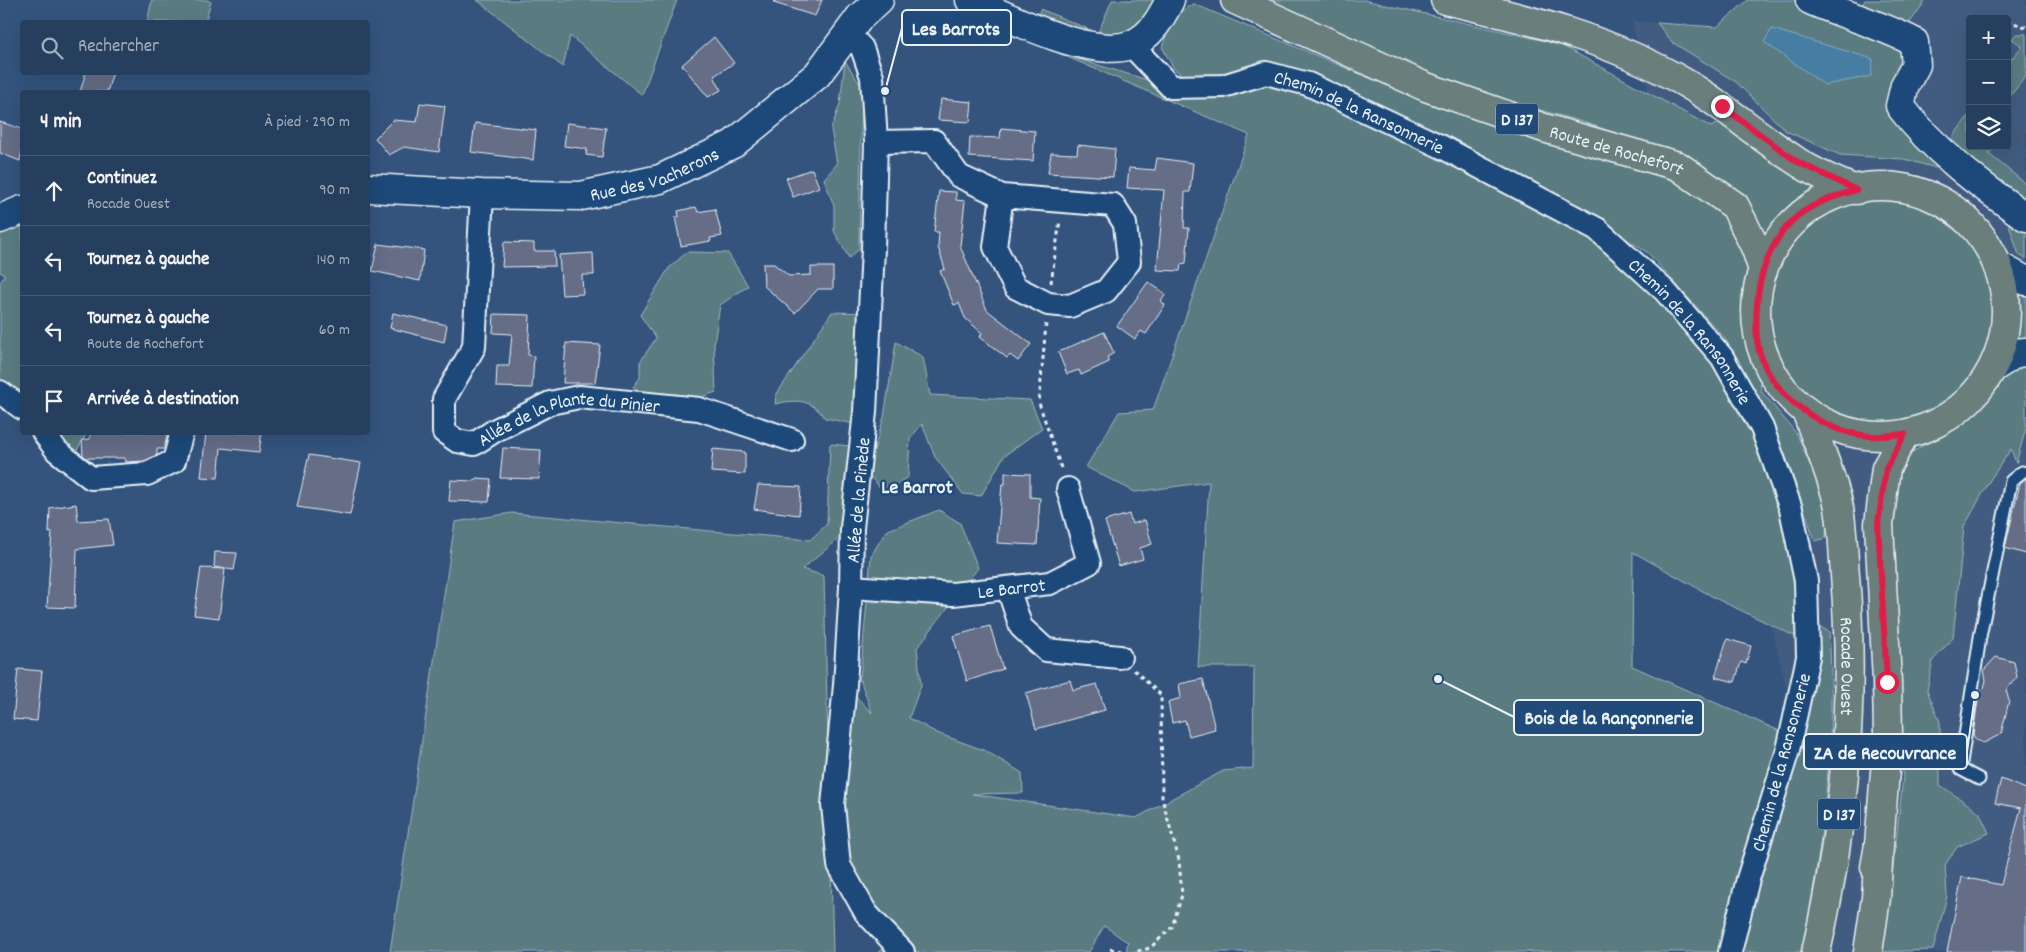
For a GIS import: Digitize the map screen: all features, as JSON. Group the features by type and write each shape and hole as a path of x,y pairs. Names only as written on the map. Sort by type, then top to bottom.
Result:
{"main road":[{"name":"Route de Rochefort","path":"1235,0 1426,87 1544,128 1678,166 1735,206 1756,249 1763,270"},
{"path":"1445,0 1554,26 1588,37 1632,55 1688,84 1713,100 1796,161 1856,190"},
{"path":"1885,186 1916,191 1943,200 1968,220 1987,244 1997,265 2005,293 2005,321 2001,345 1993,368 1974,395 1945,419 1905,434 1871,436 1837,429 1807,413 1776,383 1759,350 1756,320 1758,289 1763,270 1776,243 1791,222 1816,205 1856,190 1885,186"},
{"name":"Rocade Ouest","path":"1807,413 1838,502 1848,609 1850,674 1847,740 1837,831 1824,917 1816,952"},
{"name":"Rocade Ouest","path":"1857,952 1879,845 1888,726 1878,524 1886,468 1905,434"},
{"path":"1868,952 1876,898 1879,845"}],"street":[{"name":"Rue des Vacherons","path":"370,188 482,194 581,196 660,179 732,144 817,75 860,18 879,0"},
{"path":"970,0 1016,20 1081,44 1105,49 1131,45 1157,27 1170,0"},
{"path":"1810,0 1854,19 1889,29 1914,42 1916,65 1905,85 1900,106 1919,131 1997,197 2026,217"},
{"name":"Allée de la Pinède","path":"848,33 862,48 872,78 876,142 866,392 852,528 851,587 845,685 833,805 838,865 866,913 903,952"},
{"name":"Chemin de la Ransonnerie","path":"1131,45 1170,86 1223,86 1266,73 1308,84 1442,147 1535,195 1597,229 1665,291 1722,357 1762,428 1791,509 1806,581 1808,657 1788,750 1748,879 1730,952"},
{"path":"876,142 934,141 958,176 1002,196 1063,199 1113,205 1125,224 1129,262 1106,291 1070,306 1048,304 1015,287 995,247 1002,196"},
{"name":"Allée de la Plante du Pinier","path":"482,194 474,347 444,399 444,432 457,441 474,444 494,431 550,403 579,397 699,408 792,440"},
{"path":"0,219 20,211"},
{"path":"1997,265 2026,281"},
{"path":"1993,368 2016,353 2026,352"},
{"path":"0,392 20,407"},
{"path":"45,435 57,451 91,478 147,474 174,461 181,435"},
{"name":"Le Barrot","path":"851,587 953,594 1050,583 1089,564 1068,489"},
{"path":"1008,588 1021,627 1046,650 1120,657"}],"lane":[{"path":"1979,779 1960,769 1980,637 2011,481 2022,472"}],"path":[{"path":"2011,22 2026,27"},
{"path":"1063,199 1048,304 1039,403 1068,489"},
{"path":"1120,657 1160,695 1162,798 1179,860 1182,895 1172,927 1150,948 1134,952"},
{"path":"1110,949 1126,952"}],"shaded area":[{"path":"1750,0 1901,35 1926,0 2026,0 2026,952 1756,952 1793,717 1632,21 1717,27"},
{"path":"1772,29 1873,59 1871,76 1825,85 1764,42"}],"green space":[{"path":"152,0 207,0 211,2 206,20 147,20"},
{"path":"477,0 677,0 642,95 570,36 563,67"},
{"path":"1112,0 1154,0 1154,7 1139,25 1114,36 1089,34 1039,14 1040,9 1098,33"},
{"path":"1253,0 1364,0 1559,44 1711,127 1726,120 1829,186 1805,198 1789,210 1775,225 1761,248 1674,153 1586,123 1427,78"},
{"path":"1748,0 1810,0 1854,19 1865,0 1926,0 1901,35 1905,85 1947,171 1904,159 1840,155 1786,131 1736,82 1672,42 1657,23 1717,27"},
{"path":"1194,4 1436,106 1596,158 1678,166 1735,206 1763,270 1758,289 1756,319 1761,391 1797,434 1827,505 1826,538 1815,541 1785,454 1726,340 1648,253 1561,197 1389,111 1251,71 1189,79 1174,69 1162,47 1173,21 1182,11"},
{"path":"2016,34 2026,34 2026,76 2011,95 2011,60 2022,46 2012,39"},
{"path":"1058,53 1204,97 1266,73 1597,229 1665,291 1762,428 1817,625 1829,632 1831,712 1826,793 1816,873 1802,952 1126,952 1128,942 1104,926 1089,952 879,952 889,938 853,902 839,834 845,685 872,713 860,679 871,556 886,531 939,510 960,523 978,568 917,648 921,685 909,718 937,733 986,751 1022,773 1023,793 972,794 1136,818 1223,771 1253,768 1254,667 1198,667 1209,482 1135,492 1086,467 1119,412 1153,410 1249,135","holes":["1633,552 1717,599 1807,642 1791,736 1632,666"]},
{"path":"845,61 862,87 859,249 849,258 834,231 834,206 824,179 837,164 831,129 840,104"},
{"path":"1966,119 1966,150 1992,150 1989,154 2026,184 2026,208 1963,161 1942,133 1951,139"},
{"path":"1882,199 1904,201 1925,208 1945,218 1962,232 1976,249 1986,269 1993,290 1995,312 1993,334 1986,355 1976,375 1962,392 1945,406 1925,416 1904,423 1882,425 1860,423 1839,416 1819,406 1802,392 1788,375 1778,355 1771,334 1769,312 1771,290 1778,269 1788,249 1802,232 1819,218 1839,208 1860,201"},
{"path":"2006,216 2026,231 2026,259 2019,255"},
{"path":"20,220 20,399 0,383 0,283 5,275 0,272 0,228"},
{"path":"687,252 728,253 748,286 720,305 714,344 716,392 699,398 644,393 633,387 640,378 640,362 656,338 640,315 669,268"},
{"path":"2020,288 2026,291 2026,347 2013,352 2019,324"},
{"path":"832,312 870,313 863,426 825,418 814,407 803,402 790,401 775,404 776,395"},
{"path":"896,342 923,357 930,395 1030,400 1042,428 1004,456 981,496 963,494 935,457 922,424 910,439 908,477 884,492 867,473 884,417"},
{"path":"2023,363 2026,363 2026,428 2016,463 2011,449 1990,480 1964,527 1953,638 1933,660 1927,690 1940,722 1940,785 1979,812 1989,833 1957,847 1945,865 1947,896 1933,950 1877,952 1893,868 1903,778 1900,692 1889,538 1895,470 1914,451 1974,415 2001,381"},
{"path":"54,435 86,435 76,452"},
{"path":"830,444 861,447 852,528 802,569 824,576 833,952 390,952 455,522 512,513 810,540 827,524"}],"building":[{"path":"775,0 822,0 815,16 774,3"},
{"path":"714,37 734,63 714,76 721,90 708,97 682,65"},
{"path":"85,75 112,75 108,90 81,90"},
{"path":"941,99 972,102 970,122 938,120"},
{"path":"420,103 445,106 439,152 404,147 389,155 375,138 393,120 417,122"},
{"path":"0,122 20,128 20,161 0,153"},
{"path":"475,123 536,130 533,160 471,152"},
{"path":"567,123 606,128 602,157 586,155 587,149 564,146"},
{"path":"1001,128 1035,131 1033,161 969,157 970,137 1000,138"},
{"path":"1078,145 1115,149 1113,177 1048,173 1051,153 1077,154"},
{"path":"1157,158 1193,163 1190,192 1185,192 1184,228 1189,228 1186,263 1181,264 1180,271 1157,270 1164,190 1127,188 1129,168 1155,170"},
{"path":"812,169 819,187 793,197 786,178"},
{"path":"939,191 956,192 956,200 965,201 960,246 987,310 1031,344 1018,361 1010,355 1007,358 980,337 982,333 965,318 959,303 954,305 940,271 945,269 938,247 939,232 934,232"},
{"path":"696,207 698,212 715,209 722,236 710,238 711,241 681,246 675,217 679,217 678,211"},
{"path":"504,242 534,243 534,251 554,251 555,266 502,267"},
{"path":"378,244 424,250 420,281 372,271"},
{"path":"593,253 594,275 582,275 583,294 562,295 559,255"},
{"path":"763,264 774,264 789,276 811,275 811,267 833,267 833,289 818,289 795,313 764,286"},
{"path":"1148,282 1166,294 1161,301 1165,305 1146,334 1141,331 1135,339 1117,326"},
{"path":"393,313 447,325 444,342 390,328"},
{"path":"494,314 530,315 528,355 534,356 532,388 496,387 497,366 509,366 512,334 493,333"},
{"path":"1104,332 1114,353 1107,357 1109,362 1081,375 1079,370 1067,374 1058,352"},
{"path":"566,343 600,345 595,383 563,383"},
{"path":"90,435 167,435 164,449 157,449 157,455 144,461 126,462 125,458 86,458 83,455 82,440 90,439"},
{"path":"206,435 262,435 259,452 221,448 218,478 201,477"},
{"path":"503,448 541,450 539,479 500,478"},
{"path":"713,449 745,452 745,474 711,472"},
{"path":"309,455 361,463 350,515 297,507"},
{"path":"1005,473 1030,474 1030,497 1040,498 1037,545 997,543 1002,484 1005,484"},
{"path":"477,478 491,479 489,502 449,501 451,480 472,481"},
{"path":"2026,478 2026,554 2005,548 2020,483"},
{"path":"758,485 801,487 799,515 754,509"},
{"path":"76,504 78,521 109,519 113,545 77,549 75,608 47,607 52,532 49,533 50,508"},
{"path":"1129,514 1132,524 1145,520 1152,544 1140,548 1143,559 1119,566 1105,521"},
{"path":"215,552 237,553 234,570 214,567"},
{"path":"201,568 225,569 219,618 194,615"},
{"path":"990,626 1003,669 967,681 953,636"},
{"path":"1727,639 1751,646 1746,664 1741,662 1735,682 1715,677"},
{"path":"1996,657 2014,662 2017,677 2006,690 2009,701 2001,734 1984,743 1976,740 1973,734 1979,693 1984,688 1986,680 1984,670"},
{"path":"18,669 42,671 37,721 13,719"},
{"path":"1203,679 1215,729 1189,736 1185,720 1172,723 1168,702 1181,698 1179,684"},
{"path":"1070,680 1073,690 1097,684 1105,710 1036,729 1026,693"},
{"path":"2001,779 2026,789 2026,952 1947,952 1962,877 2001,885 2021,808 1995,803"}],"place":[{"name":"Les Barrots","path":"885,91"},
{"name":"Bois de la Rançonnerie","path":"1438,679"},
{"name":"ZA de Recouvrance","path":"1975,695"}],"district":[{"name":"Le Barrot","path":"917,486"}],"route":[{"path":"1722,106 1796,161 1856,190 1832,197 1808,209 1791,222 1776,243 1763,270 1758,289 1756,320 1759,350 1776,383 1807,413 1837,429 1871,436 1905,434 1886,468 1878,524 1887,682"}]}
